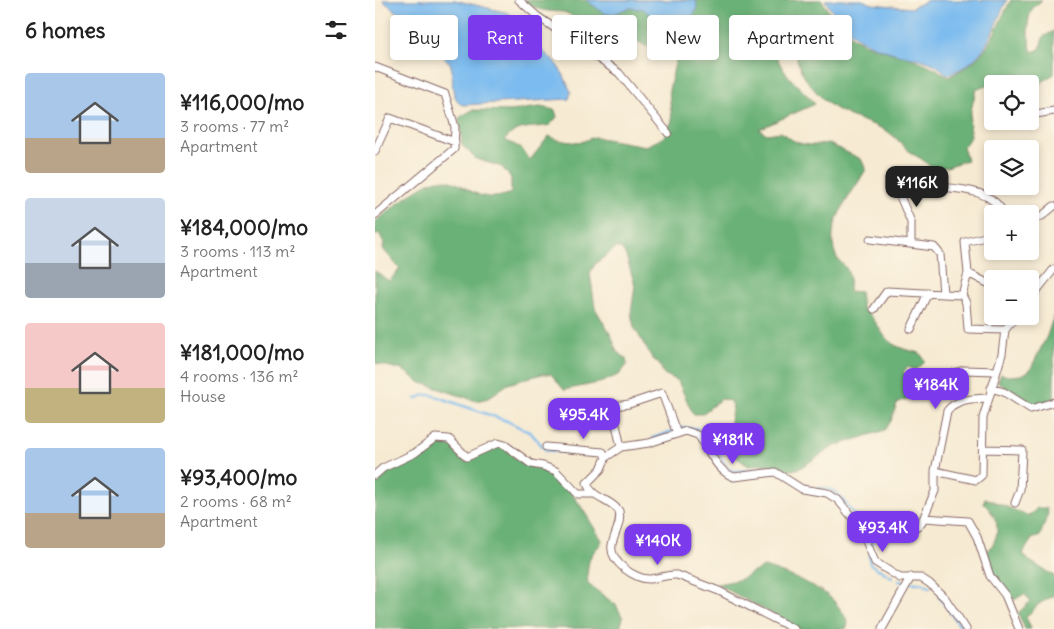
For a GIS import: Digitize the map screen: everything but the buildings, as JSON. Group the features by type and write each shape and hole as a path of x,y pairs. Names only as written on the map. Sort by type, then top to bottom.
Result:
{"street":[{"path":"519,0 537,16 619,73 668,133"},
{"path":"375,67 445,94 455,127 454,150 375,215"},
{"path":"1039,114 1054,111"},
{"path":"375,151 390,118 455,142"},
{"path":"911,244 911,222 894,182 923,174 929,186 979,192 991,198 996,205"},
{"path":"1039,217 1054,206"},
{"path":"984,237 965,242 968,273 962,295 966,303 968,329 1005,330"},
{"path":"870,239 934,247 940,254 943,294"},
{"path":"1039,288 1054,269"},
{"path":"968,273 984,281"},
{"path":"874,309 887,291 962,295"},
{"path":"911,329 928,293"},
{"path":"935,471 976,480 981,475 983,449 981,432 988,398 1002,354 1005,330 1009,325"},
{"path":"946,375 964,370 997,371"},
{"path":"991,388 1004,392 1031,409 1054,402"},
{"path":"592,409 629,404 662,393 677,434"},
{"path":"860,527 889,533 900,532 921,524 935,492 935,471 947,411 951,405 961,400 988,398"},
{"path":"612,407 621,447"},
{"path":"794,629 719,592 677,575 670,574 648,579 622,566 614,556 612,547 617,531 619,511 611,503 595,494 587,483 601,469 606,457 621,447 649,443 685,431 698,435 722,471 729,475 734,477 775,472 802,489 827,493 838,500 860,527 875,562 900,578 921,578 938,590 964,628"},
{"path":"375,474 383,468 415,453 435,438 449,439 467,457 498,443 505,445 531,464 543,466 556,472 578,494 595,494"},
{"path":"545,447 603,452 606,457"},
{"path":"983,449 1022,450 1021,490 1015,503"},
{"path":"924,518 968,521 977,537 979,548 991,576 1005,595 1019,629"},
{"path":"882,629 911,577"}],"green space":[{"path":"524,0 822,0 832,15 729,15 729,60 778,60 784,71 815,104 759,129 767,134 781,132 802,144 827,143 861,159 866,169 836,221 833,232 833,244 836,256 848,272 849,291 860,292 862,308 871,316 884,336 895,345 920,353 925,362 916,370 908,367 903,372 913,381 916,395 897,403 891,421 885,430 835,446 800,468 788,471 772,465 760,464 749,466 740,460 734,454 728,440 733,406 730,401 721,399 702,414 693,414 678,381 664,374 659,364 652,358 634,327 631,313 635,285 626,256 621,248 616,248 596,263 590,273 595,308 612,337 617,352 626,358 627,365 620,374 603,382 564,390 551,374 542,374 508,384 488,398 476,401 419,382 403,370 375,363 375,271 389,281 400,269 383,249 384,243 379,233 375,236 375,222 415,191 439,180 448,180 479,195 488,197 498,197 511,193 511,178 502,167 476,159 462,145 459,118 472,110 511,111 540,107 555,110 557,117 550,125 520,129 505,140 521,148 530,160 549,136 558,140 579,143 594,137 646,146 663,138 672,121 669,90 676,60 719,60 719,15 647,15 647,47 637,41 637,15 570,15 563,12 538,9"},
{"path":"1011,0 1042,0 1034,7 1029,18 1029,42 1032,52 1040,49 1043,37 1054,31 1054,74 1039,84 1039,75 984,75 984,86 976,90 970,114 969,139 963,147 967,160 947,167 931,168 887,131 839,111 818,94 800,68 798,60 852,60 852,36 879,49 930,66 948,77 973,61 988,45"},
{"path":"1054,315 1054,399 1035,404 1026,402 998,382 1001,374 1008,376 1022,375 1030,370 1047,336"},
{"path":"441,441 450,444 466,460 487,448 502,448 521,462 556,478 570,491 602,540 590,560 588,584 616,605 623,618 620,628 375,629 375,478"},
{"path":"985,498 1029,516 1037,508 1047,508 1048,513 1040,536 1032,539 1023,553 1028,560 1054,576 1054,595 1039,604 1026,617 1031,629 1025,629 1018,613 1031,601 1024,594 1014,600 991,569 987,552 995,539 997,527 993,515 983,503"},
{"path":"764,567 802,581 829,596 837,604 848,622 846,629 788,629 787,622 717,584 738,580"}],"water":[{"path":"382,0 454,0 509,13 511,15 468,15 468,60 542,60 542,50 554,61 563,74 571,92 569,99 462,105 457,100 453,90 452,69 447,60 458,60 458,15 401,15"},
{"path":"586,0 696,0 697,8 694,15 650,15 643,9 629,8 613,14 605,14"},
{"path":"825,0 862,0 872,4 911,8 928,0 1007,0 980,53 961,69 947,75 938,67 928,62 868,43 852,32 852,15 835,15"}],"waterway":[{"path":"416,399 424,395 432,395 507,421 531,433 546,450 573,453"},
{"path":"653,438 682,428 696,428 716,448 727,468 734,471 772,468 809,487"},
{"path":"817,488 835,492 854,514 870,526"},
{"path":"871,548 873,531"},
{"path":"869,555 870,564 892,577"},
{"path":"899,581 924,584 930,588"},
{"path":"939,596 962,629"}]}
